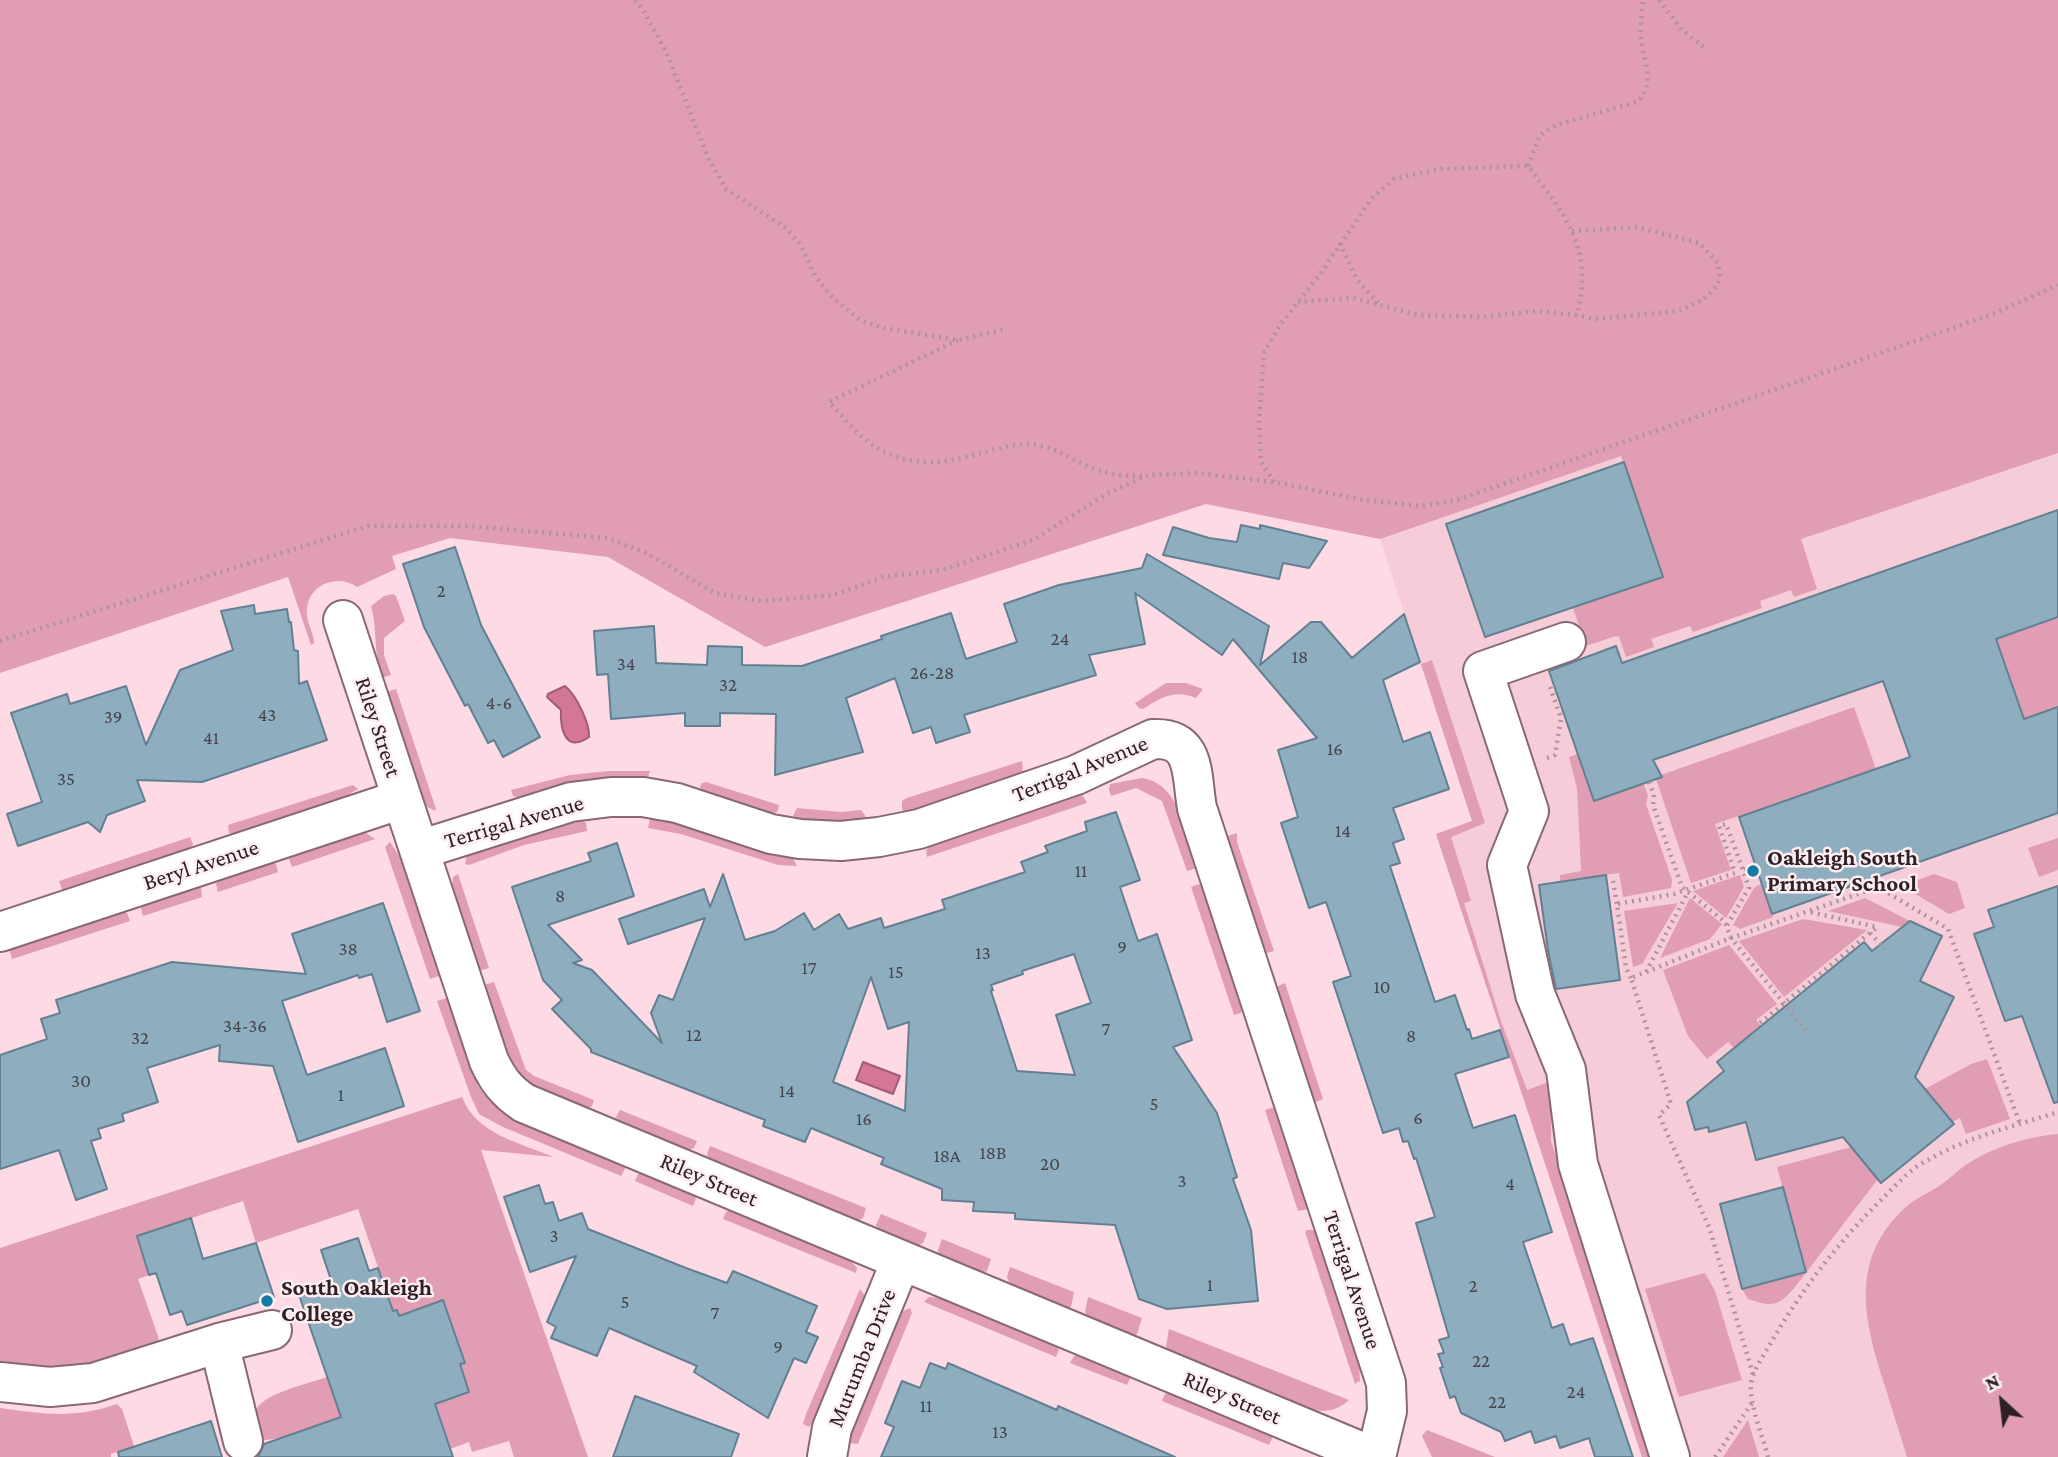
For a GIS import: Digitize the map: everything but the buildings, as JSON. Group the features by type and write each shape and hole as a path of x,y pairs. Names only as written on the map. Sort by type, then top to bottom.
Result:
{"street":[{"name":"Riley Street","path":"343,621 489,1061 498,1081 508,1092 524,1103 1375,1457"},
{"path":"1566,642 1483,671 1529,811 1507,865 1535,994 1566,1070 1578,1164 1671,1457"},
{"name":"Terrigal Avenue","path":"419,850 570,802 611,797 643,797 677,803 771,834 800,839 841,841 879,837 919,829 1076,775 1153,739 1167,738 1178,742 1186,751 1190,762 1197,808 1385,1383 1387,1411 1375,1457"},
{"name":"Beryl Avenue","path":"0,932 402,799"},
{"name":"Murumba Drive","path":"827,1457 832,1428 901,1261"},
{"path":"0,1382 50,1387 93,1383 219,1343 272,1330"},
{"path":"219,1343 243,1441"}],"path":[{"path":"635,0 644,11 667,54 709,160 726,188 786,228 800,244 827,291 860,320 883,328 958,340"},
{"path":"1528,166 1540,135 1556,125 1637,102 1644,96 1648,77 1641,37 1643,0"},
{"path":"1659,0 1682,30 1705,48"},
{"path":"1528,166 1570,224 1581,255 1582,294 1577,314"},
{"path":"1275,482 1261,462 1259,422 1264,353 1280,325 1372,198 1394,179 1441,169 1528,166"},
{"path":"1298,302 1353,298 1418,315 1482,317 1536,311 1577,314 1595,319 1679,311 1704,299 1717,286 1720,277 1718,263 1699,243 1637,227 1572,231"},
{"path":"1340,243 1357,280 1379,304"},
{"path":"1006,329 958,340 829,402 867,441 899,459 931,464 958,460 1002,447 1036,445 1065,453 1090,468 1120,476 1197,472 1275,482 1363,500 1423,506 1457,500 1993,314 2058,285"},
{"path":"0,641 368,526 469,526 607,538 646,553 715,593 761,601 834,596 883,577 942,570 1033,540 1108,493 1148,475"},
{"path":"1515,769 1555,755 1561,718 1548,680"},
{"path":"1649,782 1654,795 1653,804 1682,887 1725,922 1731,939 1809,1034"},
{"path":"1617,904 1687,891 1735,873 1719,826 1726,824 1749,888 1726,925"},
{"path":"1743,870 1755,866"},
{"path":"1613,881 1626,968 1671,1104 1659,1115 1709,1227 1753,1374"},
{"path":"1631,978 1878,887 1948,929 2020,1124"},
{"path":"1645,972 1687,891"},
{"path":"1760,1023 1877,928 1808,911"},
{"path":"1870,933 1885,949"},
{"path":"1768,1457 1753,1402 1753,1374 1785,1319 1860,1220 1910,1171 1929,1159 1987,1134 2058,1112"},
{"path":"1714,1457 1753,1402"}],"shaded area":[{"path":"0,0 2058,0 2058,453 1801,539 1817,589 1794,597 1791,590 1760,601 1762,608 1693,632 1690,626 1651,639 1654,647 1626,657 1619,637 1616,636 1586,646 1573,608 1663,577 1621,456 1380,539 1206,504 765,647 608,557 450,538 392,556 396,569 357,587 339,581 323,585 316,590 307,606 314,639 311,645 288,577 0,673"},
{"name":"Oakleigh South Primary School","path":"2058,304 2058,1457 1642,1457 1436,834 1472,821 1380,539"},
{"path":"393,594 405,621 384,638 384,655 391,675 382,678 371,606 384,596"},
{"path":"2058,617 2058,707 2023,719 1996,639"},
{"path":"1432,660 1485,823 1451,837 1471,901 1464,903 1502,1024 1527,1090 1551,1081 1551,1141 1654,1457 1642,1457 1436,834 1472,821 1421,664"},
{"path":"1166,683 1186,683 1203,689 1196,698 1175,694 1143,709 1135,703"},
{"path":"565,686 578,702 585,717 589,737 581,741 569,741 563,731 561,710 547,697"},
{"path":"396,689 435,811 426,806 421,797 387,697 389,691"},
{"path":"1854,707 1876,769 1715,824 1731,870 1691,883 1656,779"},
{"path":"1578,754 1594,801 1644,784 1648,796 1646,804 1672,880 1671,888 1623,897 1619,873 1560,881 1560,875 1581,871 1577,788 1569,757"},
{"path":"1022,761 1023,773 907,813 902,810 902,801 907,798"},
{"path":"650,771 648,777 643,779 520,799 513,796 511,790 570,775"},
{"path":"1142,778 1155,782 1166,790 1174,801 1197,868 1187,871 1162,801 1136,788 1111,796 1110,784"},
{"path":"706,782 779,805 777,812 768,814 704,792 700,787"},
{"path":"353,785 358,789 334,803 236,835 229,833 228,825"},
{"path":"1082,794 1087,803 927,857 926,850 935,842"},
{"path":"797,808 841,812 861,810 866,817 863,822 835,824 796,820 793,816"},
{"path":"654,817 680,822 792,856 797,866 778,865 681,834 648,828 650,819"},
{"path":"582,821 586,823 587,831 524,845 469,865 465,864 467,855 502,840"},
{"path":"361,833 375,839 292,867 289,859 294,853"},
{"path":"1237,833 1237,842 1274,951 1267,953 1262,951 1226,842 1228,836"},
{"path":"190,837 193,844 190,850 66,891 62,889 59,881"},
{"path":"2058,838 2058,870 2039,877 2028,848"},
{"path":"390,842 402,860 442,975 430,979 385,847"},
{"path":"271,861 276,864 278,872 218,892 216,884 219,878"},
{"path":"458,874 489,968 479,971 452,888 453,877"},
{"path":"1934,874 1957,882 1965,908 1949,914 1902,886"},
{"path":"1740,875 1744,887 1726,918 1693,891"},
{"path":"1199,884 1204,889 1243,1007 1241,1013 1234,1015 1191,887"},
{"path":"1761,884 1773,917 1740,929 1733,925 1754,888"},
{"path":"195,886 201,888 202,897 143,916 141,908 145,903"},
{"path":"1690,898 1722,924 1710,939 1660,958"},
{"path":"1865,898 1910,921 1902,927 1828,911"},
{"path":"1678,903 1642,964 1633,967 1624,911"},
{"path":"121,911 127,913 130,921 12,959 9,948"},
{"path":"1803,919 1867,930 1784,997 1739,941"},
{"path":"1729,945 1777,1004 1756,1020 1761,1026 1734,1048 1728,1042 1707,1059 1688,1036 1663,970"},
{"path":"494,982 526,1070 534,1076 594,1100 592,1106 587,1109 530,1086 513,1070 484,985"},
{"path":"1285,983 1323,1099 1316,1102 1311,1098 1275,991"},
{"path":"447,998 478,1086 490,1101 516,1119 621,1163 625,1169 621,1176 503,1127 479,1114 437,1001"},
{"path":"1987,1059 2010,1119 1966,1134 1960,1118 1952,1122 1925,1089 1971,1064"},
{"path":"863,1062 900,1076 893,1094 856,1080"},
{"path":"462,1097 477,1120 488,1129 554,1157 481,1150 588,1457 514,1457 509,1441 472,1452 469,1442 450,1449 438,1411 432,1405 469,1392 460,1364 465,1362 443,1301 399,1316 393,1311 358,1209 256,1243 243,1201 137,1236 149,1275 138,1279 158,1336 159,1342 156,1345 79,1370 0,1367 0,1248"},
{"path":"1275,1107 1309,1209 1298,1211 1265,1110"},
{"path":"620,1110 697,1141 694,1148 686,1151 620,1123 616,1117"},
{"path":"2058,1134 2058,1457 1907,1457 1870,1333 1866,1289 1869,1267 1876,1247 1888,1226 1906,1207 1968,1163 1992,1150 2013,1143"},
{"path":"710,1146 866,1208 863,1218 856,1222 709,1160 707,1154"},
{"path":"1851,1147 1878,1179 1795,1287 1784,1298 1774,1304 1748,1299 1742,1289 1806,1272 1777,1167"},
{"path":"645,1173 694,1193 696,1198 693,1206 635,1181 638,1174"},
{"path":"732,1209 848,1258 857,1268 856,1273 723,1219 726,1212"},
{"path":"881,1214 927,1233 923,1243 917,1246 879,1231 876,1225"},
{"path":"1316,1230 1359,1362 1360,1381 1355,1384 1305,1232"},
{"path":"942,1239 991,1259 987,1271 982,1273 939,1256"},
{"path":"1010,1267 1074,1292 1071,1307 1066,1308 1010,1285 1007,1277"},
{"path":"1705,1273 1715,1291 1742,1380 1679,1397 1645,1289"},
{"path":"860,1289 866,1297 830,1387 809,1427 803,1424 806,1414"},
{"path":"929,1297 943,1298 1056,1344 1059,1350 1056,1357 924,1302"},
{"path":"1088,1297 1142,1318 1137,1334 1132,1336 1088,1318 1085,1312"},
{"path":"910,1308 912,1313 858,1444 851,1443 848,1436 896,1321 903,1311"},
{"path":"1169,1329 1349,1400 1329,1410 1306,1408 1169,1351 1166,1346"},
{"path":"1080,1354 1128,1374 1130,1378 1127,1385 1070,1363 1074,1356"},
{"path":"327,1377 345,1428 314,1427 280,1438 259,1441 255,1423 258,1406 275,1395"},
{"path":"1172,1392 1274,1434 1269,1445 1162,1401 1165,1394"},
{"path":"117,1404 122,1409 134,1446 111,1454 111,1457 0,1457 0,1408 73,1413"},
{"path":"1748,1420 1759,1457 1723,1457"},
{"path":"1427,1430 1495,1457 1432,1457 1422,1436"}],"place":[{"name":"Oakleigh South Primary School","path":"1753,871"},
{"name":"South Oakleigh College","path":"267,1301"}]}
